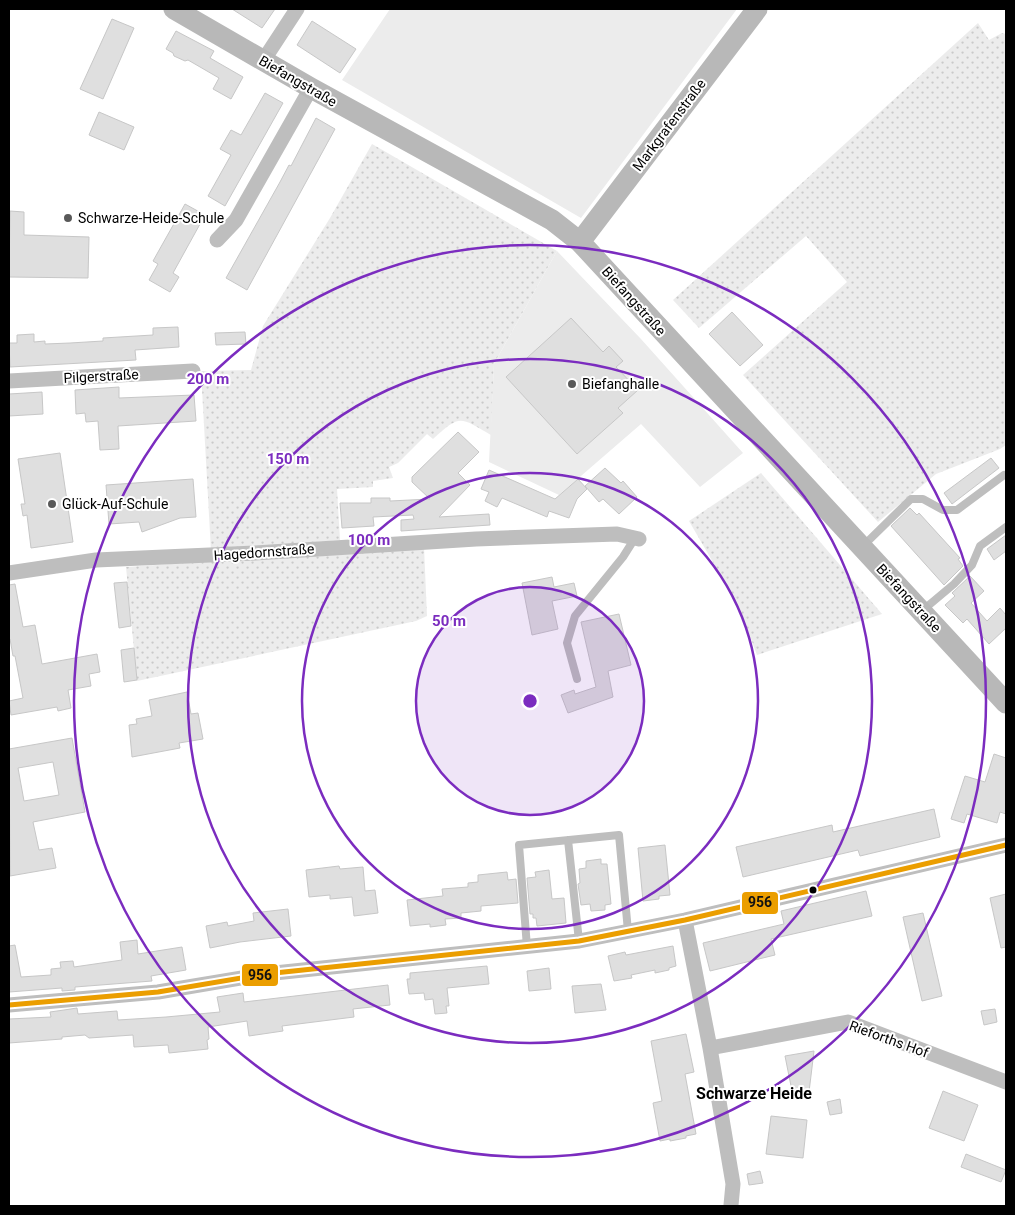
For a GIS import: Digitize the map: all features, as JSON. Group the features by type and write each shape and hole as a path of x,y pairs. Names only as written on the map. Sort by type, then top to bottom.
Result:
{"main road":[{"name":"Biefangstraße","path":"174,9 311,88 552,220 580,242 1006,703"},
{"name":"Markgrafenstraße","path":"580,242 757,9"}],"street":[{"path":"263,61 298,9"},
{"path":"217,240 236,220 311,88"},
{"name":"Pilgerstraße","path":"9,381 193,371"},
{"name":"Hagedornstraße","path":"9,573 96,560 255,553 476,539 617,534 637,538"},
{"path":"9,1005 158,992 265,974 579,941 685,920 1006,845"},
{"path":"685,920 710,1048 733,1184 731,1205"},
{"name":"Rieforths Hof","path":"710,1048 848,1022 1006,1082"}],"lane":[{"path":"862,547 911,498 923,499 943,510 958,510 1004,475"},
{"path":"921,612 954,584 972,565 980,546 1006,527"},
{"path":"577,679 567,643 575,616 624,557 637,538"},
{"path":"527,947 519,845 619,835 628,932"},
{"path":"568,840 579,941"}],"shaded area":[{"path":"390,9 737,9 581,218 342,80"},
{"path":"978,23 989,40 1002,33 1006,34 1006,445 936,474 878,522 743,375 847,282 806,236 699,328 673,300"},
{"path":"372,144 557,251 494,364 491,435 466,422 455,422 433,439 427,434 398,463 389,467 393,478 373,481 373,487 337,489 340,540 211,551 201,371 251,370 263,326 330,218"},
{"path":"557,251 641,339 743,453 700,487 641,424 559,495 489,462 494,364"},
{"path":"761,473 882,614 757,655 739,607 689,521"},
{"path":"424,547 427,616 416,621 137,681 126,567"}],"building":[{"path":"232,9 275,9 262,28"},
{"path":"112,19 134,28 103,99 80,89"},
{"path":"312,21 356,49 340,73 297,45"},
{"path":"176,31 214,51 210,58 243,77 231,99 213,89 219,78 188,60 185,61 174,56 173,53 166,49"},
{"path":"265,93 283,103 225,206 208,196 231,155 220,149 231,130 241,135"},
{"path":"99,112 134,127 124,150 89,135"},
{"path":"316,118 335,129 247,290 226,278 289,165 291,166"},
{"path":"185,204 205,215 173,273 179,277 170,292 149,280 158,264 153,261"},
{"path":"10,211 24,212 24,235 89,237 88,278 9,277"},
{"path":"732,312 763,345 740,366 709,334"},
{"name":"Biefanghalle","path":"571,318 603,352 609,346 623,361 616,367 638,390 618,408 623,413 577,454 506,377"},
{"path":"178,327 179,347 135,350 136,360 10,367 9,343 17,343 17,335 34,334 34,342 45,341 45,344 70,343 103,341 103,338 153,335 153,328"},
{"path":"245,332 246,344 216,345 215,333"},
{"path":"119,387 119,398 194,395 196,421 118,426 119,449 100,450 98,421 86,422 85,413 76,414 75,390"},
{"path":"42,392 43,414 9,416 9,394"},
{"path":"458,432 479,452 458,473 470,485 439,517 489,514 490,525 401,531 401,520 414,519 413,515 373,517 374,526 342,528 340,503 371,503 371,498 390,498 390,501 430,499 412,482 412,477"},
{"path":"60,453 73,542 31,548 27,515 23,516 21,504 25,504 18,459"},
{"path":"991,458 999,468 952,504 944,493"},
{"path":"605,468 621,483 623,481 637,497 619,514 603,499 599,502 585,486"},
{"path":"489,470 555,499 578,479 587,489 577,499 569,518 549,511 547,517 502,498 497,507 485,501 489,492 481,489"},
{"path":"193,479 196,517 180,518 142,532 139,522 109,524 106,485"},
{"path":"910,508 917,515 919,513 960,558 958,559 963,566 944,585 891,526"},
{"path":"1006,535 1006,551 994,560 987,549"},
{"path":"970,576 984,591 971,603 987,621 1000,608 1006,615 1006,628 989,644 967,619 963,623 945,605 955,596 952,593"},
{"path":"552,577 554,587 574,583 577,596 552,601 558,629 532,635 522,583"},
{"path":"127,582 131,626 119,628 114,583"},
{"path":"15,584 23,627 35,625 42,664 97,654 100,672 89,674 91,686 68,690 71,708 58,711 57,707 11,715 9,701 23,698 15,656 13,656 9,639 9,585"},
{"path":"619,614 631,665 608,671 613,697 568,713 561,695 574,690 575,694 596,687 581,622"},
{"path":"134,648 137,680 124,682 121,650"},
{"path":"187,692 191,714 198,713 203,739 179,743 180,748 132,757 129,725 137,724 136,719 152,716 149,700"},
{"path":"72,738 85,812 33,822 39,850 52,848 56,868 10,876 9,749","holes":["53,762 59,795 24,801 18,768"]},
{"path":"994,754 1006,758 1006,814 1000,812 997,823 967,814 964,823 951,819 965,776 985,782"},
{"path":"934,809 940,837 860,856 858,850 743,877 736,847 832,825 833,832"},
{"path":"665,845 670,895 659,896 659,899 643,901 638,848"},
{"path":"601,859 601,864 607,864 611,904 605,905 605,910 591,911 590,904 581,905 578,884 580,883 579,869 586,868 586,861"},
{"path":"339,866 340,869 363,867 365,891 375,890 378,913 354,916 352,897 330,899 330,895 309,897 306,870"},
{"path":"549,870 552,899 564,898 566,923 537,926 536,918 533,918 533,914 530,914 527,878 536,877 535,872"},
{"path":"507,872 508,880 516,879 518,903 481,906 481,911 461,913 461,918 445,919 446,925 430,927 430,924 410,926 407,900 443,896 442,889 468,887 468,883 478,882 478,875"},
{"path":"866,891 872,916 771,939 775,955 710,971 703,943 784,924 781,911"},
{"path":"1006,894 1006,947 1001,948 990,898"},
{"path":"288,909 291,936 240,942 210,948 206,926 227,922 228,926 254,921 253,913"},
{"path":"923,913 942,996 922,1001 903,917"},
{"path":"137,940 138,954 182,947 186,970 151,976 152,981 75,987 75,990 62,991 62,988 9,992 9,946 15,945 21,977 51,975 51,969 61,968 60,962 73,961 74,967 122,960 120,942"},
{"path":"673,946 676,966 669,968 669,970 655,973 655,970 631,975 632,978 614,981 608,956 625,952 626,955"},
{"path":"487,966 489,984 447,988 449,1006 446,1006 447,1013 435,1014 433,999 425,1000 424,993 409,994 407,979 410,979 410,973"},
{"path":"549,968 551,989 529,991 527,971"},
{"path":"601,984 606,1010 575,1013 572,986"},
{"path":"388,985 390,1005 353,1009 354,1017 282,1026 283,1031 249,1036 247,1021 208,1027 208,1049 169,1053 168,1045 134,1047 133,1035 89,1038 85,1035 62,1037 62,1039 9,1043 9,1019 51,1017 50,1012 77,1008 78,1014 117,1011 118,1020 166,1017 220,1012 217,997 243,993 244,1002"},
{"path":"995,1009 997,1022 984,1025 981,1011"},
{"path":"686,1034 694,1072 685,1074 696,1134 686,1136 686,1138 660,1141 653,1103 662,1101 651,1041"},
{"path":"814,1051 809,1092 793,1096 785,1056"},
{"path":"943,1091 978,1105 964,1141 929,1128"},
{"path":"840,1099 842,1113 830,1115 827,1102"},
{"path":"771,1116 807,1120 803,1158 766,1154"},
{"path":"966,1154 1006,1170 1001,1182 961,1167"},
{"path":"760,1171 763,1183 749,1185 747,1174"}],"transit line":[{"name":"956","path":"9,1005 158,992 265,974 579,941 685,920 1006,845"}],"place":[{"name":"Schwarze-Heide-Schule","path":"68,218"},
{"name":"Biefanghalle","path":"572,384"},
{"name":"Glück-Auf-Schule","path":"52,504"}],"district":[{"name":"Schwarze Heide","path":"754,1093"}]}
